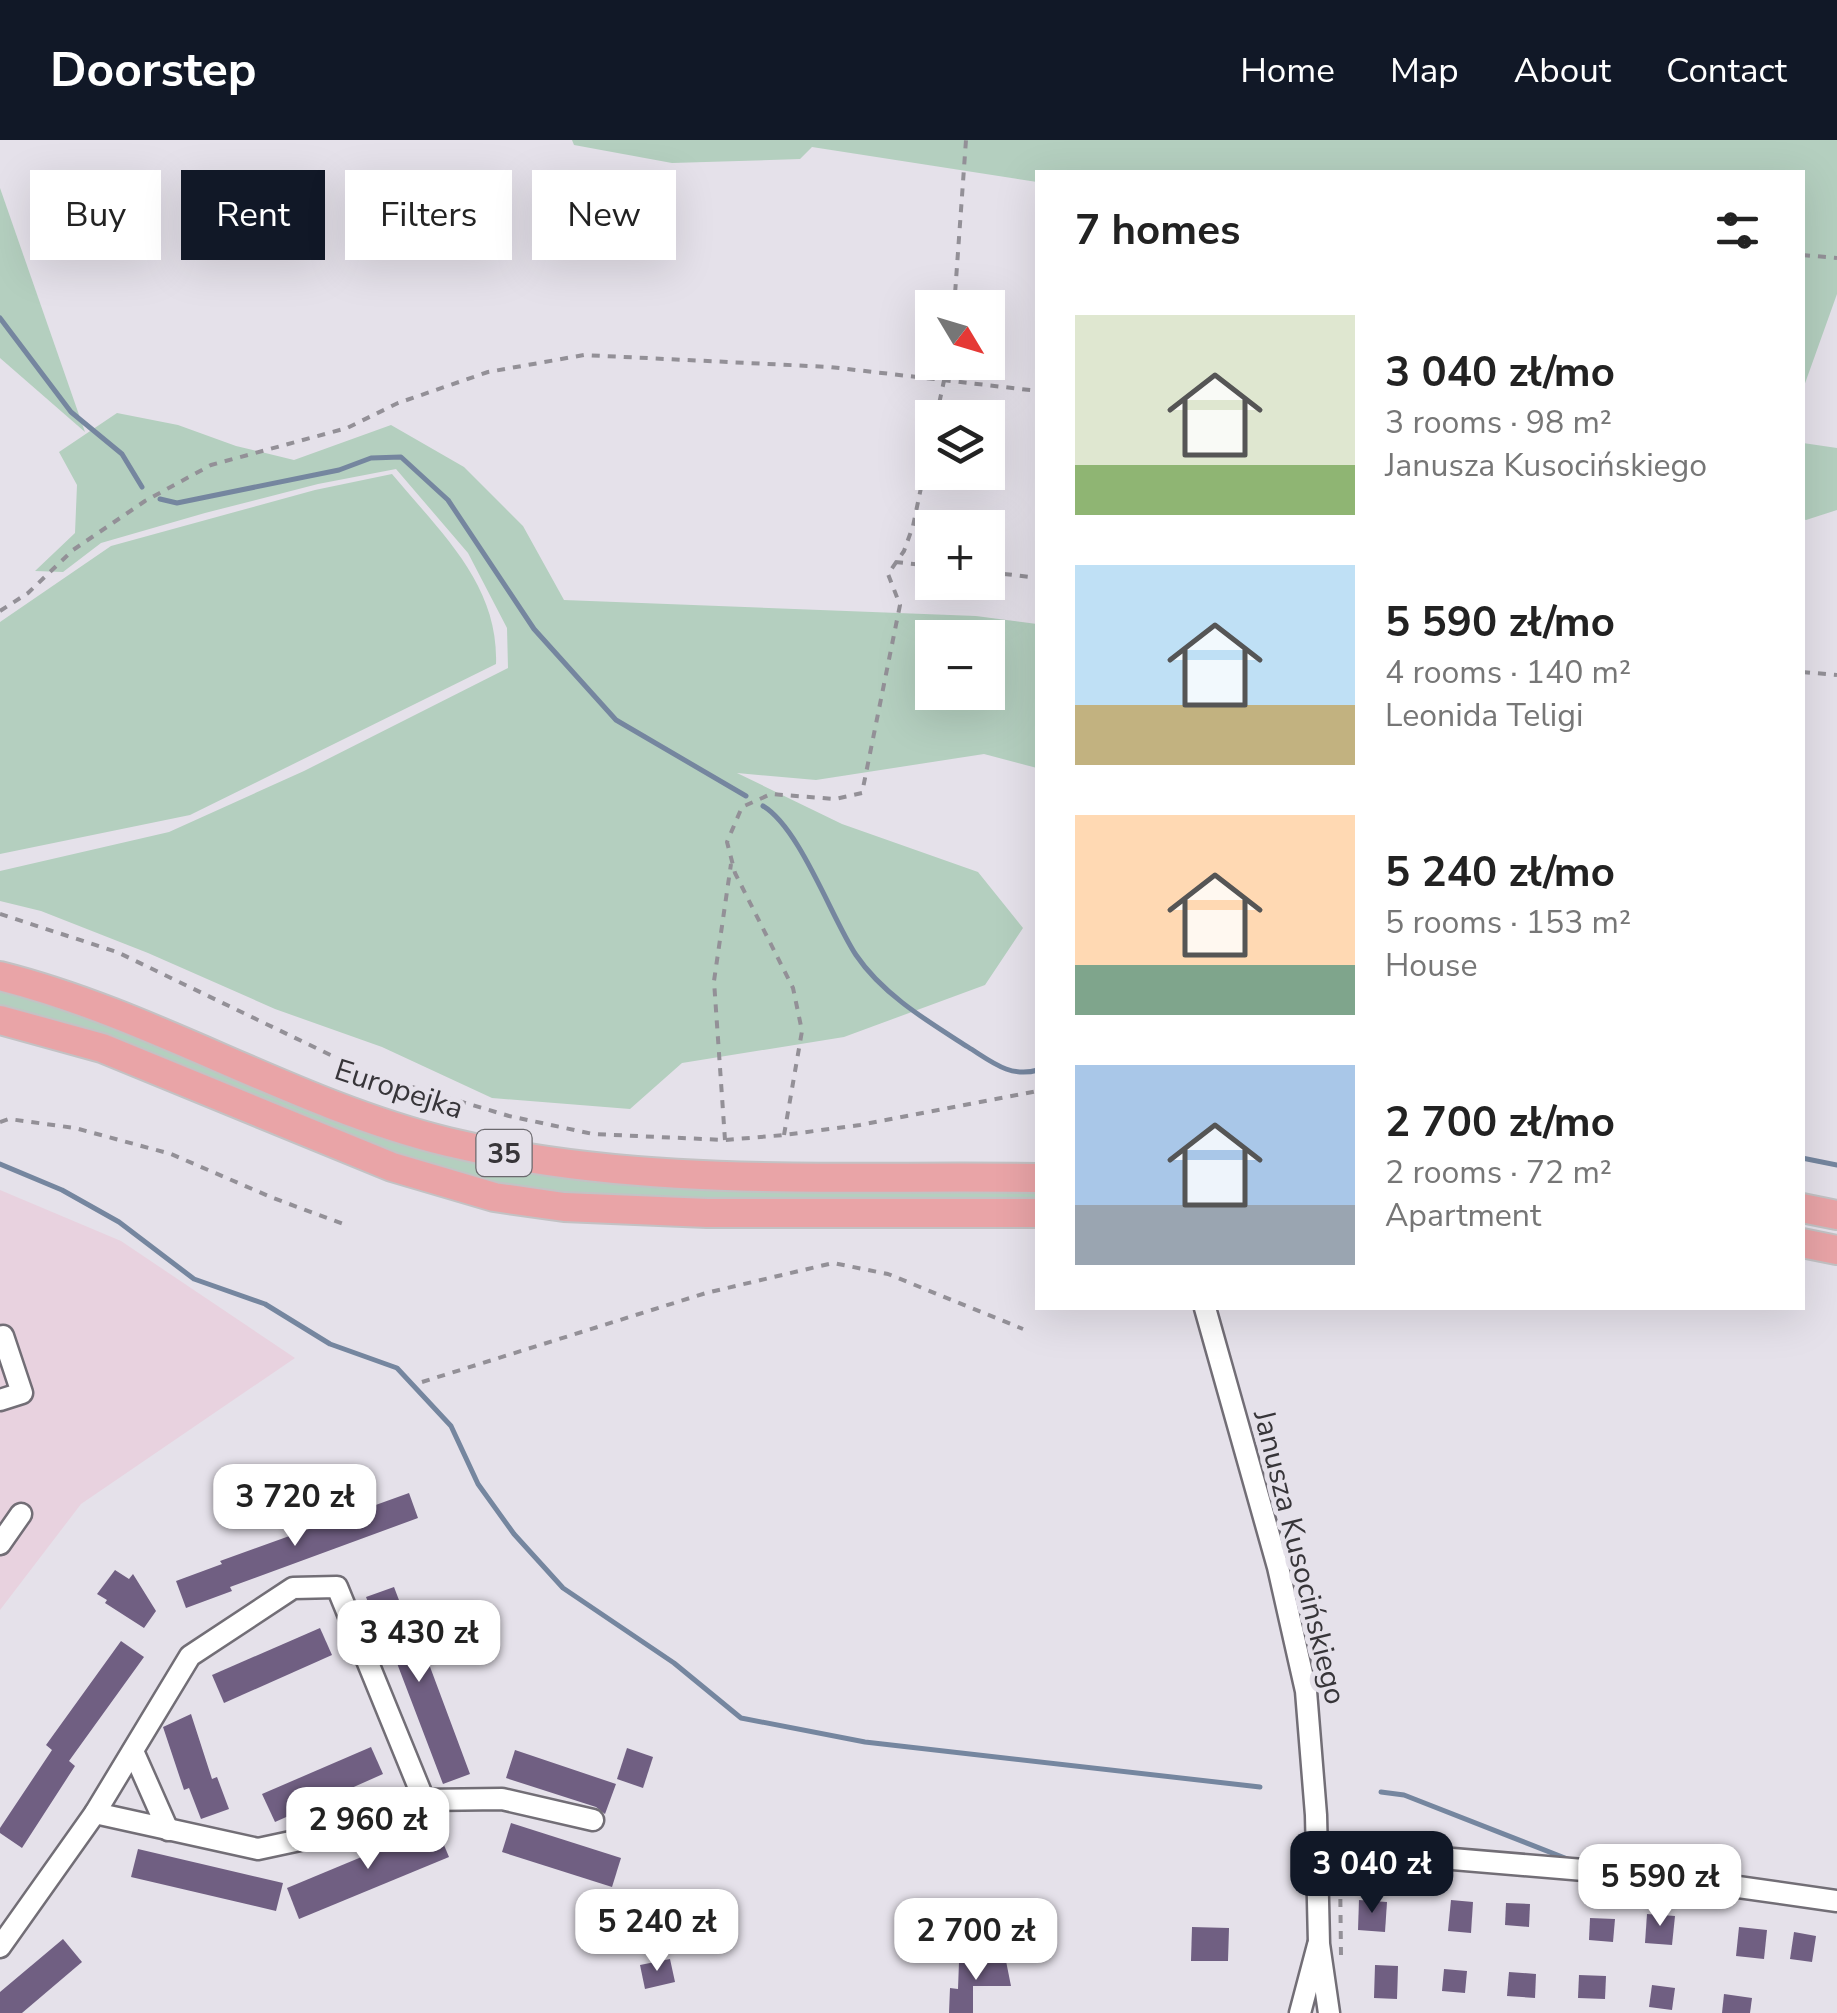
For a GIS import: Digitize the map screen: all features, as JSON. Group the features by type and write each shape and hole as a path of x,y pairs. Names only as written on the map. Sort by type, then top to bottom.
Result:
{"main road":[{"name":"Europejka","path":"0,976 121,1014 391,1125 489,1151 666,1176 1035,1178"},
{"name":"35","path":"0,1020 102,1048 392,1167 536,1205 673,1212 1035,1214"},
{"path":"1805,1209 1837,1215"},
{"path":"1805,1243 1837,1250"}],"street":[{"name":"Janusza Kusocińskiego","path":"1206,1310 1278,1568 1306,1691 1316,1815 1319,1944 1329,2013"},
{"path":"0,1400 22,1393 3,1336"},
{"path":"0,1544 21,1514"},
{"path":"0,1947 95,1814 190,1656 293,1588 337,1588 424,1800"},
{"path":"133,1751 168,1830"},
{"path":"95,1814 258,1849 314,1837 424,1800 502,1800 593,1820"},
{"path":"1405,1855 1667,1877 1837,1901"},
{"name":"Janusza Kusocińskiego","path":"1300,2013 1319,1944"}],"path":[{"path":"955,290 966,140"},
{"path":"1805,255 1837,258"},
{"path":"0,612 28,593 73,550 144,500 211,465 347,428 398,403 488,372 584,355 830,367 915,377"},
{"path":"940,400 944,380 1035,391"},
{"path":"784,1135 802,1031 793,988 727,842 742,806 770,794 835,799 862,793 900,605 888,574 904,551 920,490"},
{"path":"894,562 915,564"},
{"path":"1005,574 1035,578"},
{"path":"1805,672 1837,675"},
{"path":"725,1140 714,981 732,859"},
{"path":"0,914 117,952 372,1075 509,1116 593,1134 725,1140 784,1135 860,1125 1035,1092"},
{"path":"0,1122 10,1119 75,1128 170,1154 349,1226"},
{"path":"422,1382 764,1278 832,1263 860,1266 1024,1328"},
{"path":"1341,1967 1340,1868 1352,1852 1405,1855"}],"shaded area":[{"path":"0,1190 121,1241 295,1358 81,1504 0,1610"}],"green space":[{"path":"572,140 1837,140 1837,294 1805,383 1805,170 1035,170 1035,182 812,147 800,159 672,163 574,145"},
{"path":"0,188 85,432 0,358"},
{"path":"117,413 178,425 236,446 294,460 391,425 464,467 523,526 564,600 976,616 1035,624 1035,767 984,754 816,780 737,773 842,824 978,872 1023,928 985,985 844,1037 682,1063 630,1109 492,1098 382,1047 275,1009 148,953 41,911 0,901 0,871 169,832 304,771 508,668 507,628 468,553 396,469 205,513 101,543 63,572 35,571 75,533 77,485 59,452"},
{"path":"1805,443 1837,448 1837,510 1806,520"},
{"path":"392,474 447,539 477,584 488,609 496,664 190,815 0,854 0,622 111,546 315,490"},
{"path":"0,988 33,996 521,1171 649,1187 1035,1191 1035,1202 723,1201 573,1196 497,1185 397,1156 0,1010"}],"building":[{"path":"409,1493 418,1518 230,1587 232,1591 186,1608 176,1581 222,1564 220,1561"},
{"path":"115,1570 129,1579 133,1574 156,1611 144,1628 97,1594"},
{"path":"394,1587 418,1650 423,1648 470,1774 443,1784 395,1658 390,1660 366,1597"},
{"path":"320,1628 332,1655 224,1703 212,1675"},
{"path":"121,1641 144,1657 69,1761 75,1766 22,1848 0,1833 0,1828 52,1750 46,1745"},
{"path":"191,1714 212,1779 217,1777 229,1809 201,1819 189,1788 184,1790 163,1727"},
{"path":"371,1747 383,1774 275,1822 262,1794"},
{"path":"627,1748 653,1757 643,1788 617,1779"},
{"path":"515,1750 616,1784 605,1814 596,1807 506,1778"},
{"path":"511,1823 621,1858 612,1887 502,1852"},
{"path":"436,1826 449,1857 299,1919 287,1888"},
{"path":"138,1849 283,1883 276,1911 131,1877"},
{"path":"1359,1900 1387,1902 1385,1932 1358,1930"},
{"path":"1451,1900 1473,1902 1471,1933 1448,1931"},
{"path":"1506,1903 1530,1904 1529,1927 1505,1925"},
{"path":"1647,1914 1675,1916 1672,1945 1645,1943"},
{"path":"1590,1918 1615,1919 1613,1942 1589,1940"},
{"path":"1192,1927 1229,1928 1228,1961 1191,1961"},
{"path":"1739,1927 1767,1930 1764,1959 1736,1956"},
{"path":"1794,1932 1816,1936 1812,1962 1790,1959"},
{"path":"63,1939 82,1962 22,2013 0,2013 0,1992"},
{"path":"670,1959 675,1982 645,1989 640,1965"},
{"path":"1006,1961 1011,1986 973,1986 973,2013 949,2013 950,1988 958,1989 959,1962"},
{"path":"1375,1965 1398,1966 1397,1999 1374,1998"},
{"path":"1444,1969 1467,1971 1465,1993 1442,1991"},
{"path":"1509,1972 1536,1974 1535,1998 1507,1996"},
{"path":"1579,1975 1606,1976 1605,1999 1578,1998"},
{"path":"1652,1985 1675,1988 1672,2010 1649,2007"},
{"path":"1724,1994 1752,1998 1750,2013 1722,2013"}],"waterway":[{"path":"0,318 71,412 122,454 142,487"},
{"path":"160,499 177,503 339,470 371,458 401,457 448,500 534,629 616,720 746,796"},
{"path":"763,806 790,834 856,955 879,983 993,1063 1019,1072 1035,1071"},
{"path":"1805,1159 1837,1165"},
{"path":"0,1164 62,1190 119,1222 194,1279 265,1304 330,1344 397,1368 451,1426 478,1484 514,1534 563,1588 674,1663 741,1718 865,1742 1260,1787"},
{"path":"1381,1792 1404,1795 1570,1860"}]}
